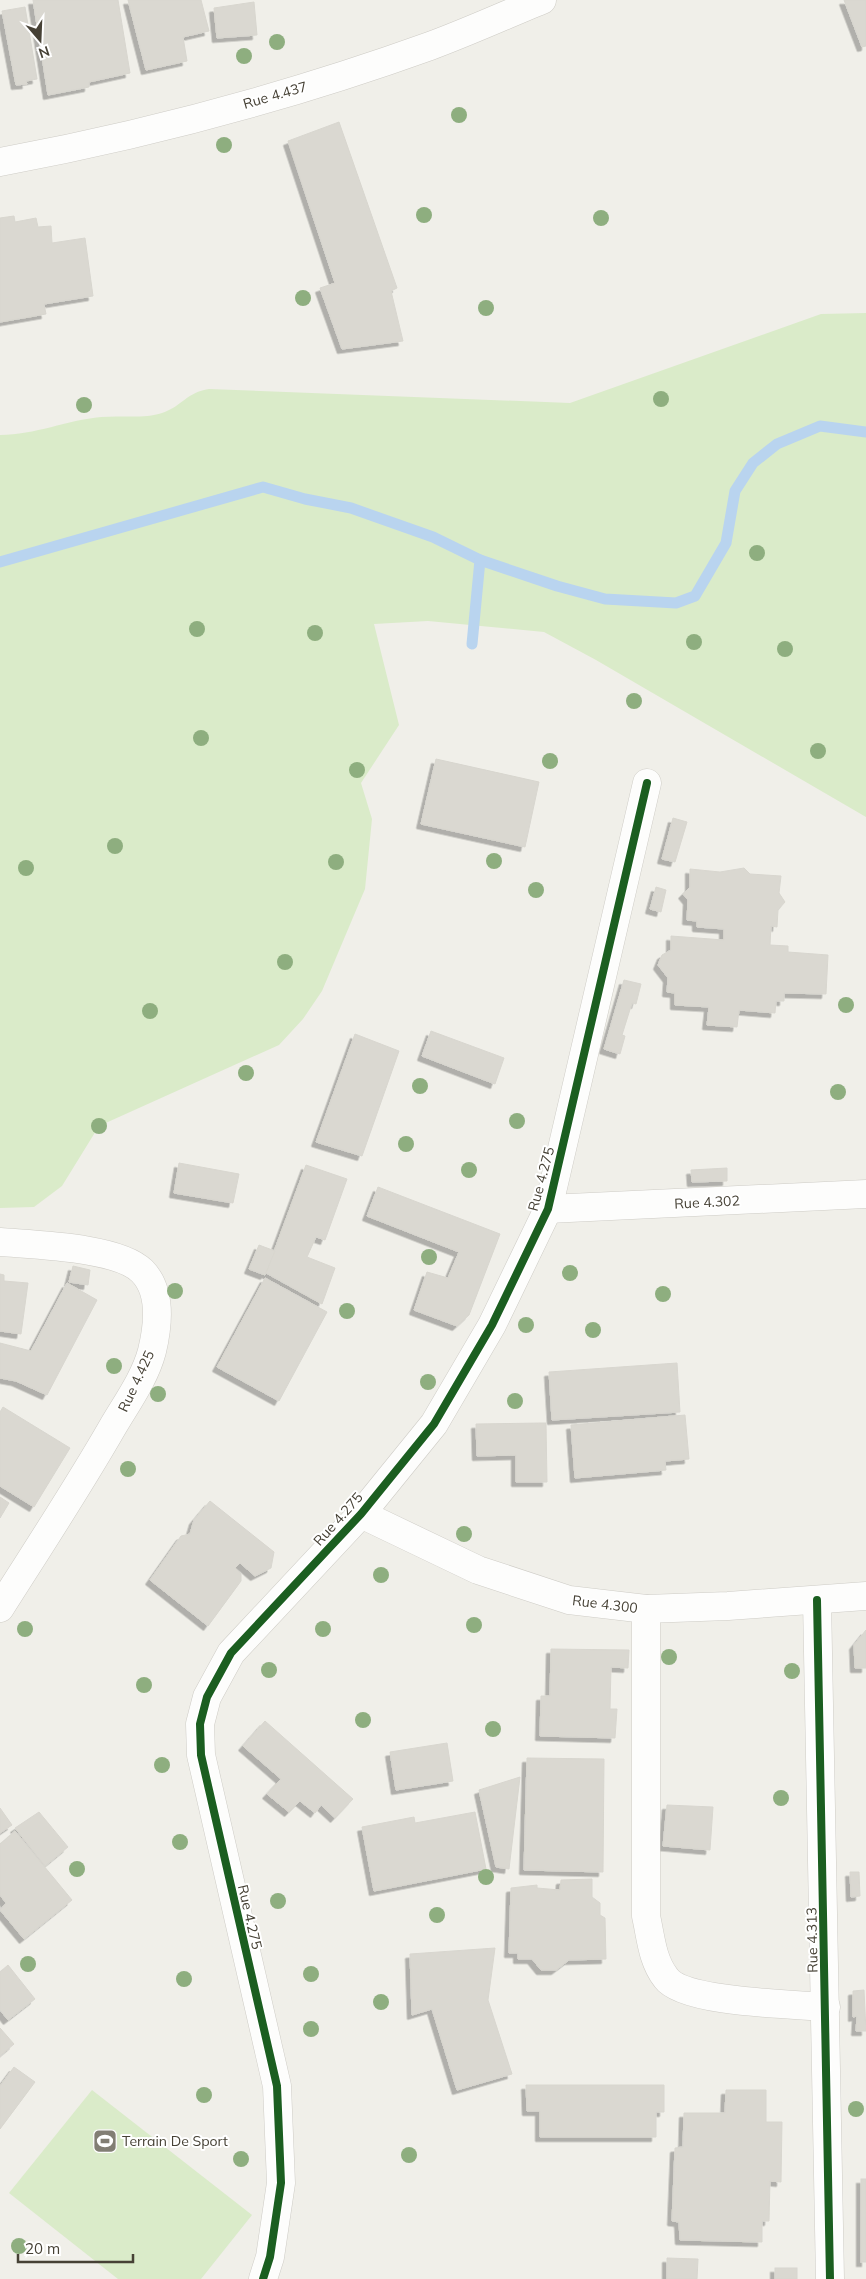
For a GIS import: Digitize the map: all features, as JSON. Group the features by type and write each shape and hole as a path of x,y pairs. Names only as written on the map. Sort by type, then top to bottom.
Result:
{"street":[{"name":"Rue 4.437","path":"0,162 127,136 288,92 430,46 542,0"},
{"name":"Rue 4.275","path":"263,2279 270,2257 281,2183 277,2086 201,1755 200,1724 207,1697 231,1653 361,1514 434,1424 492,1325 548,1210 647,784"},
{"name":"Rue 4.302","path":"548,1210 866,1194"},
{"name":"Rue 4.425","path":"0,1242 117,1256 142,1271 154,1288 157,1313 152,1352 134,1390 84,1478 0,1608"},
{"name":"Rue 4.300","path":"361,1514 478,1570 569,1600 646,1609 866,1596"},
{"name":"Rue 4.313","path":"817,1600 830,2279"},
{"path":"646,1609 646,1916 655,1960 667,1980 686,1992 740,2000 826,2007"}],"green space":[{"path":"866,313 866,817 596,660 544,632 428,621 374,624 399,725 361,783 372,819 365,889 322,991 303,1019 279,1045 99,1126 62,1186 34,1207 0,1208 0,435 26,433 109,416 155,415 169,410 195,393 209,389 570,403 821,314"},
{"name":"Terrain De Sport","path":"92,2090 252,2215 201,2279 118,2279 9,2193"}],"building":[{"path":"33,0 118,0 130,73 89,82 89,87 48,95"},
{"path":"128,0 201,0 209,31 183,37 187,61 146,70"},
{"path":"844,0 866,0 866,46 862,47"},
{"path":"254,2 257,35 217,38 214,8"},
{"path":"25,7 37,79 26,81 27,84 16,85 2,11"},
{"path":"339,122 397,288 391,291 403,341 342,349 320,288 335,283 288,141"},
{"path":"14,216 15,222 36,218 38,227 51,226 52,243 85,238 93,296 44,304 46,314 0,322 0,218"},
{"path":"436,759 539,782 525,847 421,824"},
{"path":"673,818 687,822 675,862 662,859"},
{"path":"744,868 750,874 781,876 779,893 785,902 778,910 777,927 771,926 770,945 788,946 788,952 828,955 826,994 784,993 784,1001 776,1001 775,1013 739,1010 737,1027 707,1025 709,1007 675,1005 675,993 667,992 668,978 658,965 662,955 671,950 671,936 724,940 724,929 697,927 697,921 687,920 688,900 683,894 690,887 690,869 720,872"},
{"path":"656,887 666,890 661,912 650,909"},
{"path":"624,980 641,984 636,1004 632,1003 622,1035 625,1036 620,1054 604,1049"},
{"path":"431,1031 504,1058 495,1084 422,1056"},
{"path":"355,1034 399,1051 362,1156 316,1142"},
{"path":"179,1163 239,1174 233,1203 174,1193"},
{"path":"306,1165 347,1179 325,1240 316,1237 307,1257 335,1268 322,1304 266,1273"},
{"path":"727,1168 727,1181 692,1182 691,1170"},
{"path":"378,1187 500,1234 469,1315 457,1326 414,1310 427,1272 448,1278 459,1252 367,1216"},
{"path":"259,1245 275,1251 265,1275 249,1269"},
{"path":"73,1266 90,1270 88,1285 69,1282"},
{"path":"0,1274 4,1275 4,1281 28,1283 21,1334 0,1331"},
{"path":"265,1278 327,1312 279,1401 217,1367"},
{"path":"67,1283 97,1300 47,1395 16,1381 0,1378 0,1343 31,1351"},
{"path":"677,1363 680,1412 552,1420 549,1372"},
{"path":"3,1407 70,1448 34,1507 0,1486 0,1412"},
{"path":"685,1415 689,1459 665,1461 666,1470 575,1478 571,1425"},
{"path":"546,1423 547,1482 516,1482 516,1455 477,1456 476,1424"},
{"path":"0,1497 9,1503 0,1518"},
{"path":"210,1501 274,1552 271,1568 255,1576 240,1563 235,1568 241,1574 241,1581 208,1626 150,1580 181,1536 190,1534 194,1520"},
{"path":"866,1630 866,1668 855,1668 854,1645"},
{"path":"551,1649 629,1650 628,1668 611,1667 610,1709 617,1709 615,1738 540,1736 541,1696 550,1696"},
{"path":"265,1721 353,1799 335,1818 321,1805 315,1813 300,1801 289,1812 267,1794 281,1779 243,1746"},
{"path":"447,1743 453,1781 396,1790 390,1752"},
{"path":"527,1758 604,1759 603,1872 524,1870"},
{"path":"520,1777 509,1869 496,1867 479,1790"},
{"path":"667,1805 713,1807 710,1850 663,1846"},
{"path":"0,1808 12,1825 0,1833"},
{"path":"39,1812 68,1847 45,1866 15,1828"},
{"path":"475,1812 486,1869 374,1891 362,1827 414,1817 415,1823"},
{"path":"15,1831 72,1900 24,1939 0,1910 6,1903 0,1895 0,1844"},
{"path":"850,1872 859,1872 860,1896 851,1897"},
{"path":"592,1879 592,1897 600,1903 600,1915 605,1918 606,1959 569,1960 556,1970 541,1970 532,1959 518,1959 518,1953 509,1953 511,1888 537,1885 537,1888 560,1890 561,1880"},
{"path":"495,1948 488,2000 512,2074 457,2090 432,2009 412,2015 410,1954"},
{"path":"8,1965 35,1999 8,2020 0,2010 0,1972"},
{"path":"864,1990 866,2031 856,2031 857,2016 853,2017 853,1991"},
{"path":"0,2028 14,2044 0,2056"},
{"path":"14,2067 35,2082 0,2129 0,2086"},
{"path":"526,2085 664,2085 664,2112 656,2112 656,2137 540,2137 540,2111 527,2111"},
{"path":"726,2090 766,2090 766,2122 782,2122 781,2182 770,2181 769,2221 762,2221 762,2242 680,2240 679,2222 672,2221 675,2148 683,2147 684,2113 725,2113"},
{"path":"861,2179 866,2179 866,2262 861,2262"},
{"path":"667,2258 698,2259 697,2279 667,2279"},
{"path":"775,2268 797,2268 797,2279 775,2279"}],"waterway":[{"path":"0,562 263,487 305,499 351,508 433,537 480,560 557,586 605,599 676,603 695,596 726,543 735,491 753,463 777,444 820,426 866,432"},
{"path":"472,644 480,560"}],"cycle path":[{"path":"263,2279 270,2257 281,2183 277,2086 201,1755 200,1724 207,1697 231,1653 361,1514 434,1424 492,1325 548,1209 647,783"},
{"path":"817,1600 830,2279"}],"place":[{"name":"Terrain De Sport","path":"105,2141"}]}
